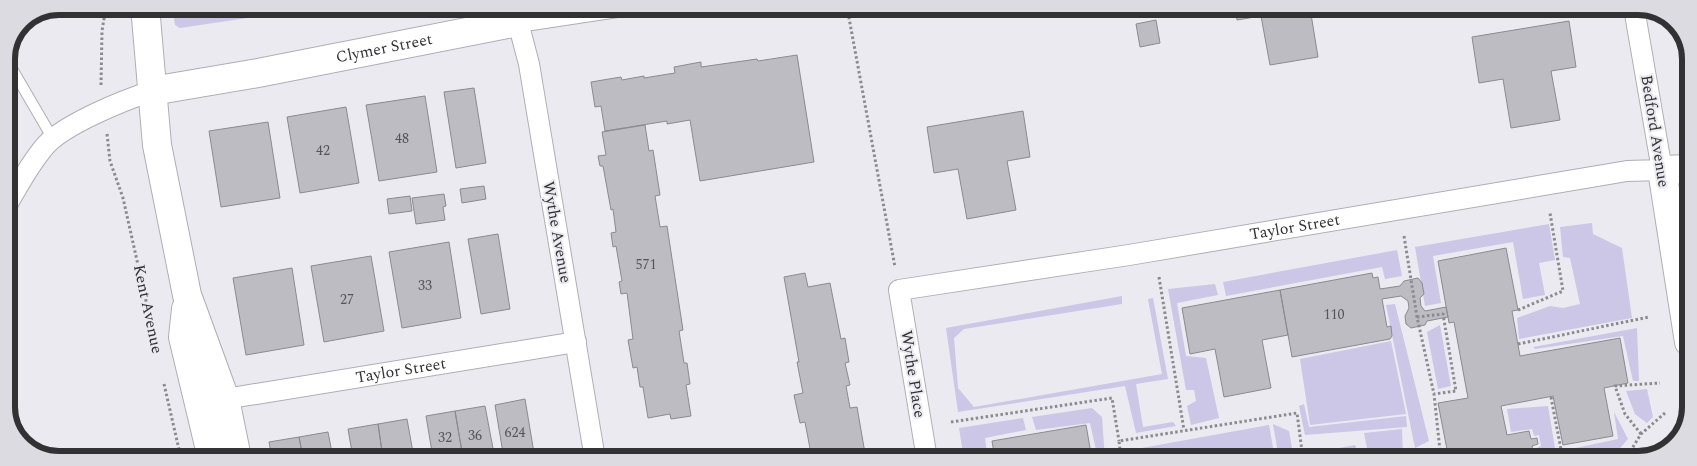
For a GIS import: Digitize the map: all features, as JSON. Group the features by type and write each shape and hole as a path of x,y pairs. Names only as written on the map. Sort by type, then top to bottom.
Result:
{"main road":[{"name":"Kent Avenue","path":"145,15 142,94 157,145 187,295 224,399 235,451"},
{"name":"Clymer Street","path":"142,94 250,74 516,15"},
{"name":"Taylor Street","path":"1662,170 1682,169"},
{"name":"Bedford Avenue","path":"1662,170 1682,297"},
{"name":"Kent Avenue","path":"187,295 183,338 210,451"}],"street":[{"name":"Wythe Avenue","path":"516,15 529,64 594,451"},
{"name":"Bedford Avenue","path":"1635,15 1662,170"},
{"path":"15,193 38,157 53,139 91,117 142,94"},
{"name":"Taylor Street","path":"899,290 1129,255 1627,171 1662,170"},
{"name":"Wythe Place","path":"899,290 926,451"},
{"name":"Taylor Street","path":"224,399 576,342"}],"lane":[{"path":"15,74 53,139"}],"path":[{"path":"100,64 104,15"},
{"path":"848,15 899,290"},
{"name":"Kent Avenue","path":"110,161 123,198 156,345"},
{"path":"1518,310 1563,291 1550,213"},
{"path":"1404,236 1417,317 1434,394 1440,451"},
{"path":"1159,277 1184,430"},
{"path":"1417,317 1443,314 1456,390 1434,394"},
{"path":"1518,344 1649,317"},
{"path":"164,383 179,451"},
{"path":"1640,434 1626,414 1616,386 1660,383"},
{"path":"1551,397 1561,451"},
{"path":"951,422 1112,398 1120,451"},
{"path":"1119,441 1297,412 1302,451"},
{"path":"1630,451 1640,434 1665,413"}],"shaded area":[{"path":"173,15 269,15 180,28 175,25"},
{"path":"1592,223 1593,234 1622,248 1632,318 1519,339 1517,318 1550,306 1563,308 1580,304 1570,258 1563,257 1560,227"},
{"path":"1549,224 1555,260 1539,263 1545,295 1523,299 1513,242 1433,256 1441,303 1425,306 1415,247"},
{"path":"1397,250 1402,276 1385,279 1382,267 1226,296 1223,282"},
{"path":"1215,284 1218,295 1177,303 1186,356 1206,358 1219,418 1191,425 1187,406 1196,401 1194,390 1186,390 1168,289"},
{"path":"1122,296 1122,304 964,329 954,338 958,388 974,407 1162,374 1148,299 1153,298 1168,379 1136,384 1143,427 1173,422 1176,426 1136,433 1125,386 958,412 946,328"},
{"path":"1395,304 1429,441 1415,448 1386,305"},
{"path":"1440,325 1451,386 1438,389 1427,332"},
{"path":"1637,328 1639,381 1633,381 1623,336 1535,349 1533,347"},
{"path":"1391,341 1406,414 1310,425 1300,359"},
{"path":"1647,389 1653,417 1647,423 1635,414 1626,391"},
{"path":"1304,404 1309,427 1406,416 1407,427 1305,435 1299,406"},
{"path":"1548,406 1556,451 1536,451 1535,449 1541,446 1539,435 1534,436 1532,429 1511,432 1507,409"},
{"path":"1092,408 1102,417 1104,451 1096,451 1090,423 1036,430 1032,417"},
{"path":"1614,412 1628,439 1618,451 1566,451 1566,450 1618,439"},
{"path":"1023,418 1026,430 985,438 987,451 963,451 959,428"},
{"path":"1273,424 1289,431 1293,451 1278,451"},
{"path":"1269,425 1274,451 1125,451"},
{"path":"1402,429 1403,451 1334,451 1334,449 1355,445 1357,450 1367,448 1364,433"}],"building":[{"path":"1236,15 1311,15 1318,57 1270,65 1261,16 1237,20"},
{"path":"1156,20 1160,43 1140,47 1136,24"},
{"path":"1569,21 1576,67 1551,71 1560,120 1511,128 1503,79 1479,83 1472,37"},
{"path":"797,55 814,162 700,181 690,120 667,124 667,121 605,131 601,106 595,107 591,82 621,77 622,80 675,73 674,67 701,62 701,67"},
{"path":"474,88 486,163 456,168 444,92"},
{"path":"425,96 437,172 379,181 366,105"},
{"path":"346,107 359,183 300,193 287,117"},
{"path":"1023,111 1030,157 1007,161 1016,210 967,219 958,169 934,173 927,127"},
{"path":"268,122 280,198 221,207 209,131"},
{"path":"645,125 649,151 653,150 660,195 655,196 660,227 667,226 683,330 679,331 684,363 687,363 690,384 686,385 691,416 671,419 670,414 648,418 643,387 640,387 637,367 633,368 628,340 633,339 627,293 621,294 619,282 622,281 616,246 613,247 611,233 616,232 613,209 611,210 603,166 600,166 598,156 606,155 602,132"},
{"path":"484,186 486,199 462,203 460,189"},
{"path":"444,194 446,206 443,207 445,220 416,224 412,198"},
{"path":"410,196 412,211 389,214 387,199"},
{"path":"498,234 510,309 481,314 468,239"},
{"path":"449,242 461,318 402,328 389,252"},
{"path":"1506,248 1518,310 1512,311 1520,356 1620,338 1628,383 1604,388 1613,436 1563,445 1553,396 1501,406 1507,435 1529,431 1531,439 1537,438 1538,444 1532,446 1533,451 1447,451 1438,403 1468,398 1454,322 1449,323 1438,261"},
{"path":"371,256 384,331 324,342 311,266"},
{"path":"292,268 304,345 246,355 233,278"},
{"path":"805,273 808,287 830,283 841,339 845,338 849,362 845,363 850,385 846,386 850,408 857,407 865,451 810,451 805,422 800,423 794,395 803,393 784,277"},
{"path":"1372,273 1373,278 1378,277 1380,289 1400,286 1404,281 1418,278 1422,283 1424,294 1420,298 1421,306 1425,311 1446,307 1448,317 1427,321 1425,325 1411,328 1406,324 1405,316 1409,308 1408,301 1401,296 1382,299 1387,327 1391,326 1392,336 1390,339 1292,357 1280,290"},
{"path":"1280,290 1288,335 1262,340 1271,388 1224,397 1215,349 1190,354 1182,308"},
{"path":"525,399 534,451 503,451 495,405"},
{"path":"485,406 493,451 462,451 455,411"},
{"path":"455,411 462,451 432,451 426,416"},
{"path":"407,419 413,451 382,451 378,424"},
{"path":"378,424 382,451 352,451 348,429"},
{"path":"1086,425 1091,451 994,451 992,441"},
{"path":"328,432 332,451 302,451 299,437"},
{"path":"299,437 302,451 271,451 269,442"}]}
